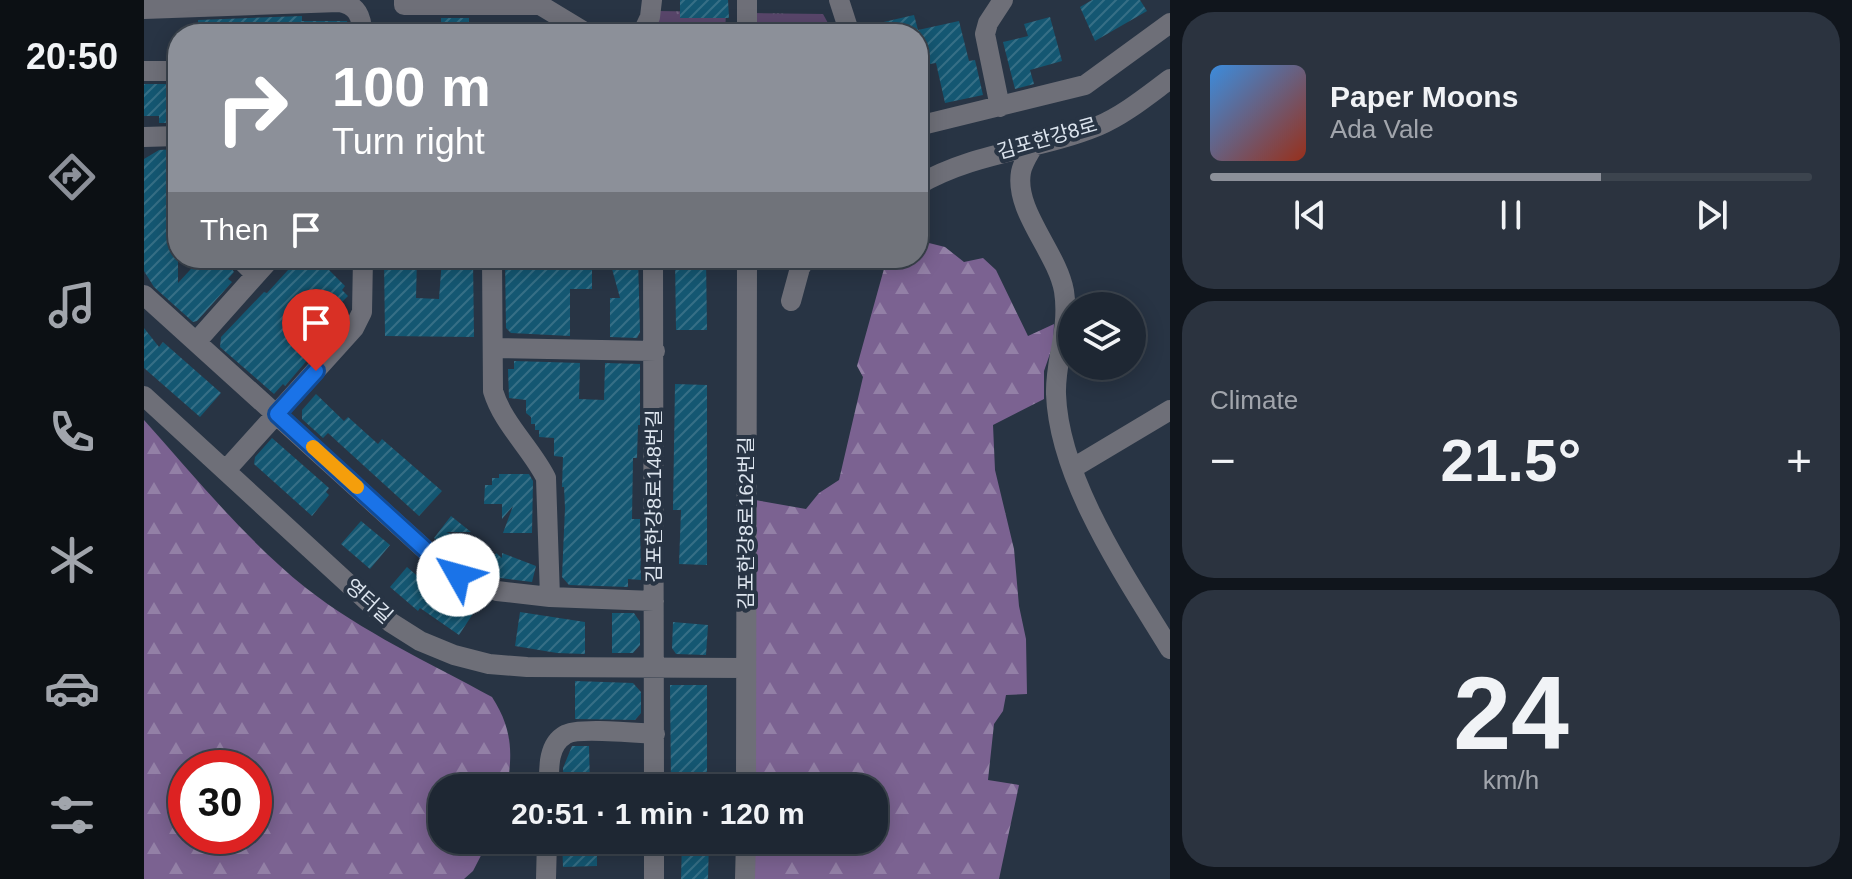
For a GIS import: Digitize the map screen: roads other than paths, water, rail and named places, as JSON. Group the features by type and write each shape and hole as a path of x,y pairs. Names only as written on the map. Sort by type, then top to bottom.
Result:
{"street":[{"path":"404,0 404,5 540,5 571,24"},
{"path":"647,24 652,0"},
{"path":"747,0 747,24"},
{"path":"839,0 847,24"},
{"path":"1000,107 985,34 988,23 1003,0"},
{"path":"144,9 339,2 356,9 361,24"},
{"path":"928,124 1085,85 1170,23"},
{"path":"144,71 168,71"},
{"name":"김포한강8로","path":"928,180 977,158 1101,125 1170,79"},
{"path":"144,137 168,136"},
{"path":"1034,145 1024,163 1020,187 1024,202 1059,272 1064,290 1065,340 1056,392 1059,424 1091,510 1119,565 1170,649"},
{"path":"249,268 256,275"},
{"path":"196,342 262,268"},
{"path":"226,470 359,320 362,312 363,268"},
{"path":"492,268 493,391 498,408 546,478 550,597"},
{"name":"김포한강8로148번길","path":"653,268 654,774"},
{"name":"김포한강8로162번길","path":"746,774 747,268"},
{"path":"791,301 800,268"},
{"path":"144,295 440,563 458,575 497,591 550,597 654,601"},
{"path":"493,348 655,351"},
{"name":"영터길","path":"144,396 390,622 420,641 454,655 489,664 527,667 746,668"},
{"path":"1073,468 1170,410"},
{"path":"549,774 549,759 555,745 565,734 580,731 655,734"},
{"path":"546,879 547,854"},
{"path":"654,854 654,879"},
{"path":"745,879 746,854"}]}
